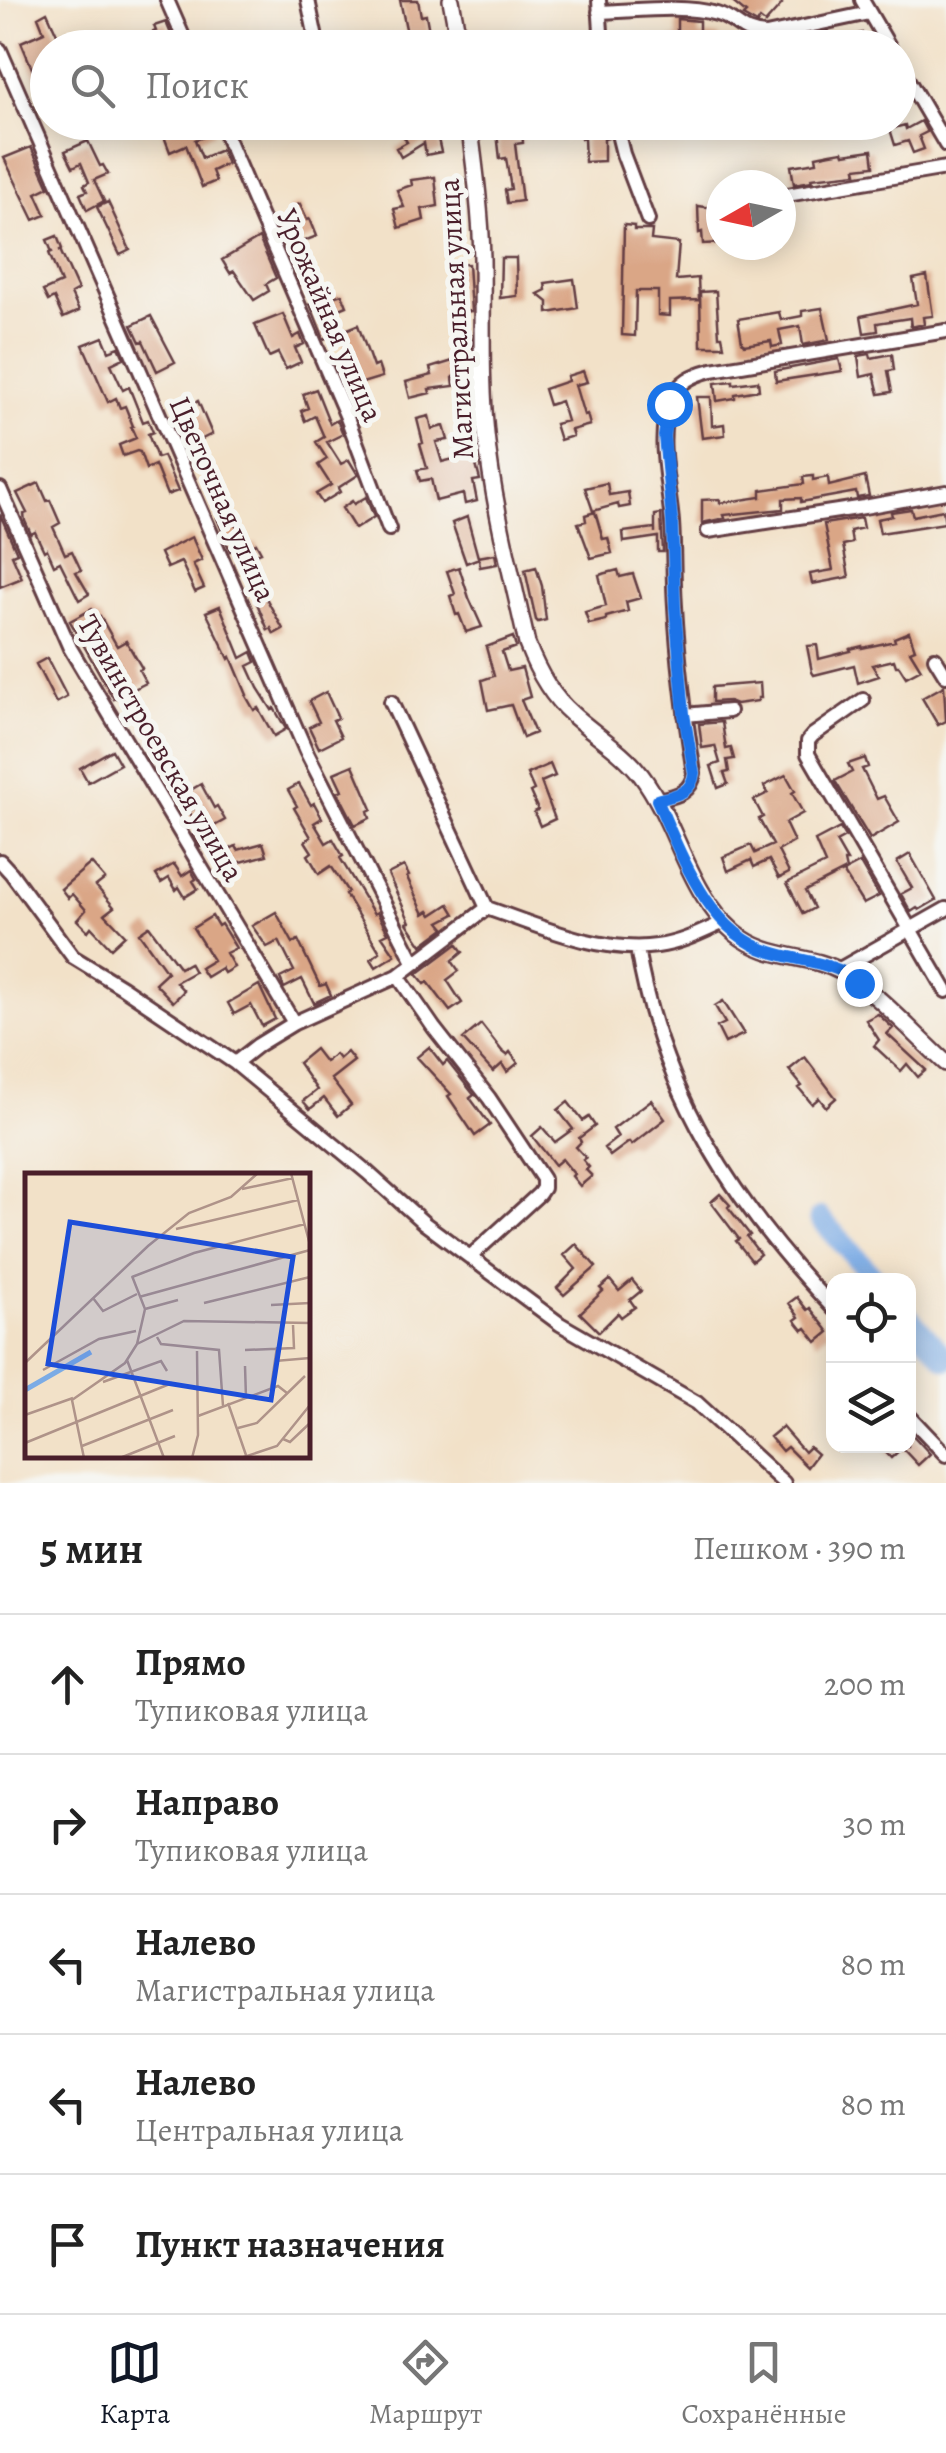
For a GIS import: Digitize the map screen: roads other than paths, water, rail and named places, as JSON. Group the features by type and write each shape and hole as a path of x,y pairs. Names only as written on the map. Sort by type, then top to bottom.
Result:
{"street":[{"path":"168,0 180,30"},
{"path":"308,0 314,30"},
{"path":"451,0 457,30"},
{"path":"599,6 687,5 718,14 745,30"},
{"path":"783,30 866,6 880,30"},
{"name":"Цветочная улица","path":"0,50 30,119"},
{"path":"916,94 946,145"},
{"name":"Цветочная улица","path":"39,140 306,751 414,962"},
{"name":"Урожайная улица","path":"228,140 346,416 389,529"},
{"name":"Магистральная улица","path":"472,140 482,257 486,435 527,644 534,663 570,713 614,747 640,774 705,897 724,922"},
{"path":"620,140 648,220"},
{"path":"796,193 946,168"},
{"path":"657,800 688,790 694,773 684,714 664,436 669,404 678,389 690,376 712,370 946,330"},
{"name":"Тувинстроевская улица","path":"0,489 70,648 294,1023"},
{"path":"708,531 946,492"},
{"path":"935,658 946,676"},
{"path":"863,700 813,735 806,747 946,992"},
{"path":"390,702 487,908 602,944 636,948 691,938 724,922 750,944 838,970 859,983 946,1063"},
{"path":"684,714 729,712"},
{"path":"0,862 73,957 235,1063 424,1223 560,1324 697,1404 784,1483"},
{"path":"235,1063 294,1023 398,976 487,908"},
{"path":"838,970 946,909"},
{"path":"636,948 656,1032 692,1120 746,1207 826,1301"},
{"path":"398,976 489,1098 543,1180 539,1194 471,1256"},
{"path":"916,1423 946,1454"}],"waterway":[{"path":"820,1218 870,1273"},
{"path":"916,1326 946,1359"}]}
